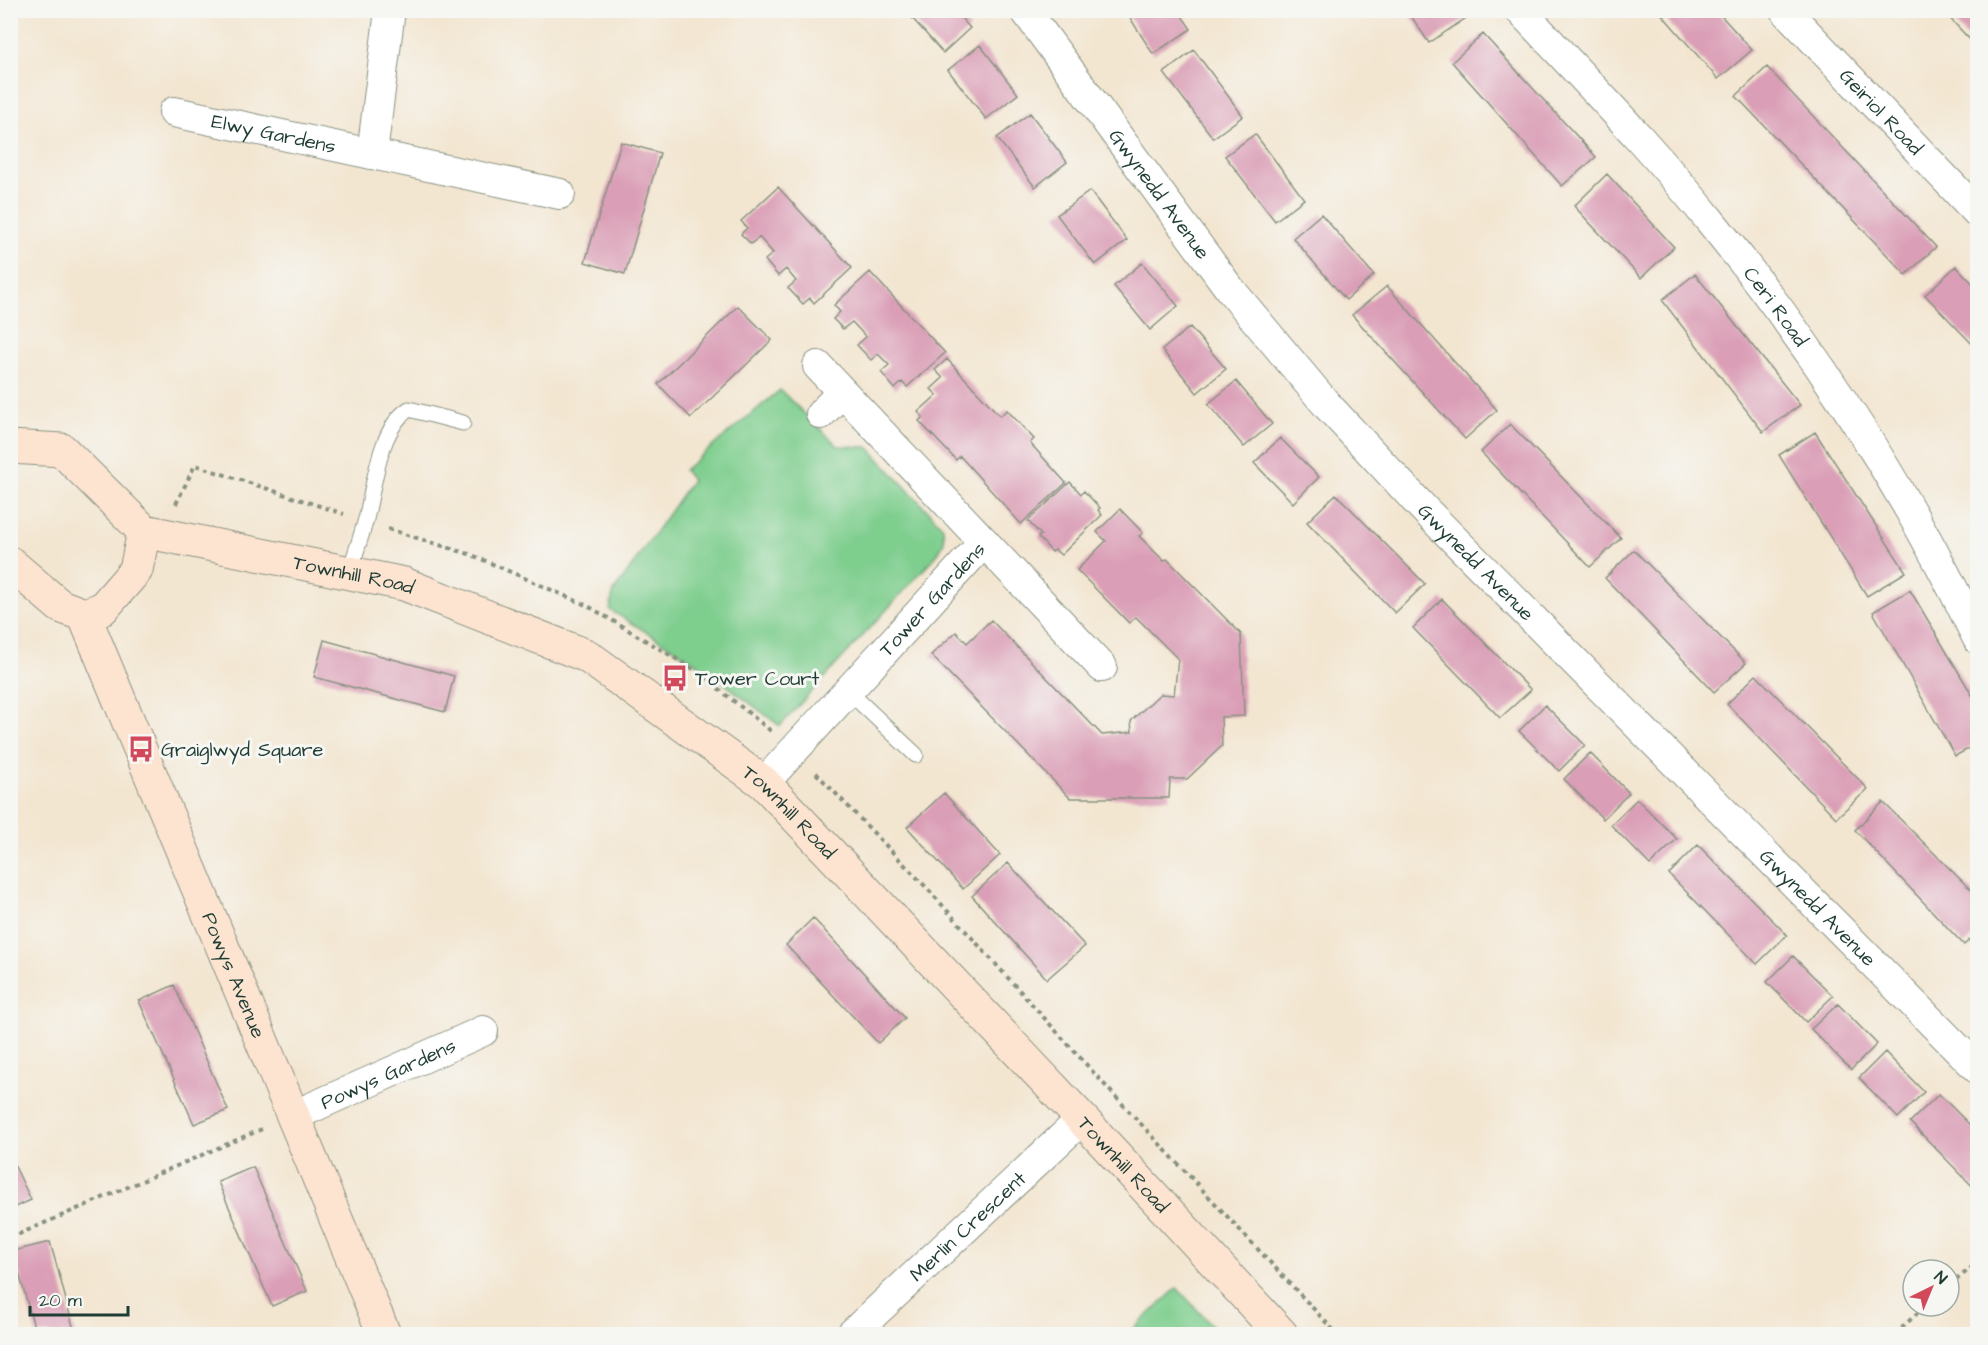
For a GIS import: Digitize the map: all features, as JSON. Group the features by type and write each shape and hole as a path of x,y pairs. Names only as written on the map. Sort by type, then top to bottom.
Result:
{"street":[{"path":"372,154 390,10"},
{"name":"Gwynedd Avenue","path":"1025,10 1229,288 1327,405 1423,508 1977,1069"},
{"name":"Ceri Road","path":"1520,10 1640,139 1765,289 1829,378 1874,449 1920,527 1977,639"},
{"name":"Geiriol Road","path":"1785,10 1977,213"},
{"name":"Elwy Gardens","path":"174,112 560,194"},
{"name":"Tower Gardens","path":"764,783 792,748 984,542 818,366"},
{"path":"821,414 842,392"},
{"path":"10,447 62,450 153,533 136,570 102,609 84,615 60,606 10,563"},
{"name":"Townhill Road","path":"153,533 404,584 587,656 764,783 1082,1119 1281,1335"},
{"path":"984,542 1102,668"},
{"name":"Powys Avenue","path":"84,615 384,1335"},
{"name":"Powys Gardens","path":"293,1116 483,1031"},
{"name":"Merlin Crescent","path":"852,1335 1082,1119"}],"lane":[{"path":"349,573 386,440 400,415 409,409 463,423"},
{"path":"847,690 916,755"}],"path":[{"path":"153,533 195,465 472,555 588,606 695,670 792,748 925,886 1113,1094 1337,1335"},
{"path":"10,1238 293,1116"},
{"path":"1961,1276 1977,1262"},
{"path":"1895,1335 1913,1318"}],"green space":[{"path":"780,390 838,446 868,447 943,527 944,542 937,555 780,726 700,665 610,610 613,593 692,480 684,470"},
{"path":"1177,1288 1220,1334 1128,1334"}],"building":[{"path":"905,10 954,10 970,28 943,53"},
{"path":"1125,10 1178,10 1191,29 1153,54"},
{"path":"1407,10 1461,10 1466,18 1429,43"},
{"path":"1658,10 1716,10 1752,50 1718,79"},
{"path":"1942,10 1978,10 1978,48"},
{"path":"1483,34 1596,157 1562,186 1452,62"},
{"path":"980,45 1018,94 986,119 948,70"},
{"path":"1194,50 1243,116 1213,138 1164,73"},
{"path":"1767,67 1936,247 1906,275 1736,96"},
{"path":"1030,113 1067,162 1035,187 997,138"},
{"path":"1255,134 1304,199 1275,221 1225,156"},
{"path":"621,142 660,153 625,274 585,262"},
{"path":"1607,174 1674,247 1641,278 1574,206"},
{"path":"778,187 852,268 814,303 810,298 803,304 788,288 796,281 786,269 778,276 765,260 773,253 759,237 751,244 741,234 747,228 741,221"},
{"path":"1090,191 1127,240 1095,265 1057,215"},
{"path":"1321,214 1374,275 1346,300 1293,238"},
{"path":"1142,263 1178,306 1150,330 1114,286"},
{"path":"1956,266 1978,289 1978,350 1925,295"},
{"path":"870,272 945,353 907,387 902,382 895,389 881,372 889,365 878,354 871,360 857,345 866,337 852,322 843,329 833,319 840,312 834,305"},
{"path":"1695,274 1800,405 1763,432 1662,300"},
{"path":"1387,286 1497,410 1465,439 1352,315"},
{"path":"738,306 772,340 691,418 658,384"},
{"path":"1190,327 1226,369 1197,393 1162,350"},
{"path":"947,359 1000,416 1007,410 1034,439 1030,443 1066,483 1021,524 960,456 956,460 919,421 923,417 918,412 937,395 931,389 943,378 935,370"},
{"path":"1236,381 1272,424 1244,447 1208,404"},
{"path":"1510,424 1621,538 1590,567 1481,452"},
{"path":"1815,432 1906,572 1867,596 1779,455"},
{"path":"1280,438 1319,477 1293,503 1254,463"},
{"path":"1070,482 1081,494 1084,491 1100,508 1098,510 1102,515 1061,555 1055,550 1052,552 1038,537 1041,535 1028,521"},
{"path":"1336,494 1425,584 1395,613 1307,522"},
{"path":"1120,509 1143,533 1139,536 1164,561 1167,559 1241,634 1244,716 1221,717 1222,746 1187,779 1170,779 1169,798 1070,798 931,655 956,632 967,643 991,620 1102,735 1132,732 1131,721 1160,694 1174,695 1178,659 1136,617 1129,623 1077,570 1106,541 1097,532"},
{"path":"1634,550 1746,663 1714,692 1605,578"},
{"path":"1910,590 1978,705 1978,744 1955,756 1873,612"},
{"path":"1442,599 1531,690 1500,718 1413,628"},
{"path":"324,640 454,676 445,712 314,677"},
{"path":"1756,675 1868,789 1836,818 1727,704"},
{"path":"1545,705 1585,745 1559,771 1519,731"},
{"path":"1590,753 1629,793 1603,819 1564,779"},
{"path":"944,793 1000,855 963,889 907,827"},
{"path":"1637,799 1677,839 1650,865 1611,825"},
{"path":"1883,802 1978,897 1978,932 1964,945 1855,830"},
{"path":"1698,845 1787,935 1757,964 1669,874"},
{"path":"1008,863 1085,946 1047,979 972,896"},
{"path":"813,918 905,1018 878,1043 786,945"},
{"path":"1793,956 1833,996 1806,1022 1767,982"},
{"path":"174,985 228,1110 194,1124 139,1001"},
{"path":"1838,1004 1877,1044 1851,1070 1811,1029"},
{"path":"1885,1052 1924,1092 1898,1118 1859,1078"},
{"path":"1939,1094 1978,1133 1978,1192 1910,1122"},
{"path":"10,1156 31,1200 10,1209"},
{"path":"253,1167 307,1291 272,1306 218,1182"},
{"path":"50,1242 75,1334 36,1334 13,1251"}],"place":[{"name":"Tower Court","path":"675,678"},
{"name":"Graiglwyd Square","path":"141,749"}]}
